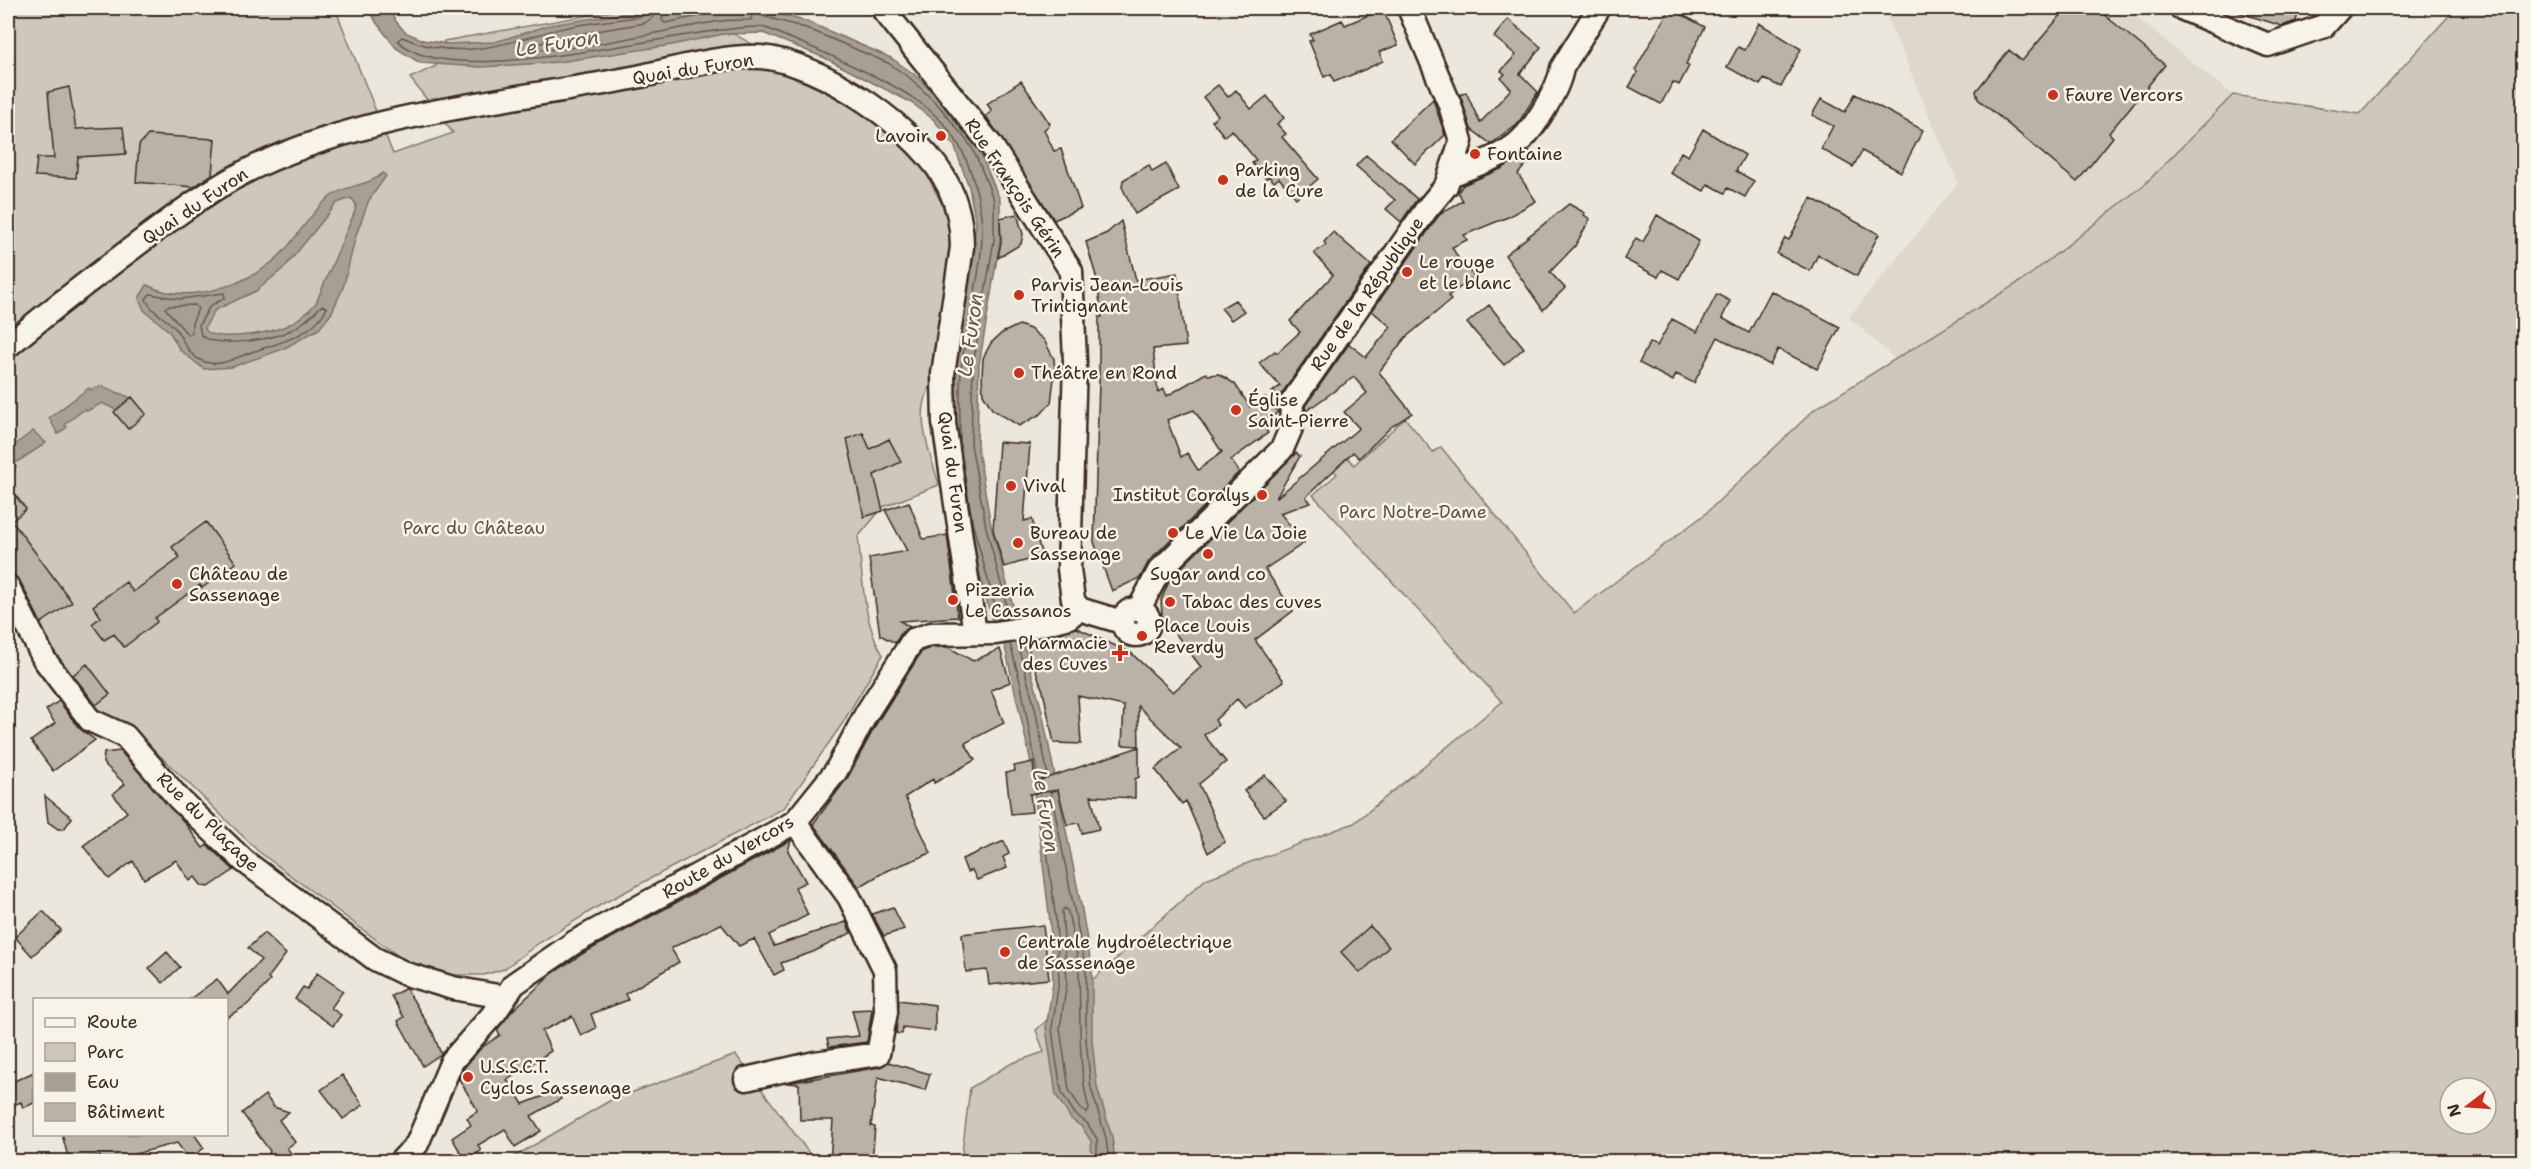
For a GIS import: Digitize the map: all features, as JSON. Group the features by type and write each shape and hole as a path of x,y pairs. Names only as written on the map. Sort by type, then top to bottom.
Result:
{"street":[{"name":"Rue François Gérin","path":"882,8 991,145 1071,271 1075,361 1069,569 1073,600 1078,609"},
{"name":"Rue de la République","path":"1078,609 1130,616 1159,571 1282,449 1291,428 1293,402 1426,210 1446,186 1461,141 1450,105 1409,8"},
{"path":"1450,175 1495,156 1521,141 1560,80 1562,68 1599,8"},
{"path":"2181,8 2268,45 2325,26 2340,8"},
{"name":"Quai du Furon","path":"8,346 61,301 181,211 228,181 283,155 364,129 419,116 692,66 758,57 790,61 834,81 880,111 941,173 955,202 962,232 962,248 943,374 944,423 985,633"},
{"name":"Rue du Plaçage","path":"8,587 44,659 90,720 125,736 179,799 244,861 375,959 406,974 453,988 503,997"},
{"name":"Route du Vercors","path":"400,1161 417,1144 452,1061 496,1011 503,997 514,984 557,953 795,822 836,771 872,704 913,640 931,634 985,633 1026,628 1069,616 1078,609"},
{"path":"746,1079 815,1063 878,1054 881,1042 886,1012 885,970 849,897 795,822"}],"shaded area":[{"path":"1883,8 2125,8 2233,95 2145,184 2026,278 1895,359 1849,317 1958,183"}],"green space":[{"name":"Parc du Château","path":"8,8 335,8 393,154 453,133 410,78 436,66 444,41 629,8 686,8 811,76 882,126 923,167 952,224 934,381 927,393 923,419 927,445 939,485 883,507 858,537 867,613 876,642 883,655 842,724 784,808 602,904 539,943 504,969 484,975 439,975 402,959 258,851 146,742 115,725 92,708 68,677 8,569 8,377 12,373 13,349 8,343"},
{"name":"Parc Notre-Dame","path":"2456,8 2523,8 2523,1161 961,1162 970,1088 1012,1063 1044,1052 1036,1030 1206,879 1354,823 1502,702 1313,495 1337,474 1330,468 1344,454 1354,465 1405,418 1433,452 1441,447 1574,613 1704,515 1815,409 2026,278 2145,184 2233,95 2360,114"},
{"path":"736,1055 815,1161 505,1162 611,1100"}],"water":[{"name":"Le Furon","path":"369,8 390,8 395,20 405,32 423,40 448,44 495,42 550,25 660,8 761,9 808,22 891,58 914,74 943,102 976,143 1000,200 1000,240 979,365 977,444 991,526 1041,707 1082,910 1092,970 1092,1040 1097,1087 1112,1137 1115,1161 1092,1161 1091,1141 1082,1127 1071,1119 1056,1095 1046,1028 1053,982 1050,922 1030,758 1005,647 991,617 967,526 954,452 955,370 976,223 969,187 954,145 934,120 912,103 825,58 763,33 723,34 672,45 559,62 481,67 420,63 396,48 376,22"},
{"path":"383,173 386,176 369,200 356,235 343,288 331,314 319,329 283,349 232,367 204,369 180,350 169,331 144,310 139,298 147,285 163,291 198,293 251,276 279,256 316,210 330,197 377,178","holes":["351,198 356,204 316,303 306,313 286,326 257,334 222,336 206,331 205,327 215,310 256,291 285,267 337,203"]},
{"path":"102,386 131,398 116,410 102,403 87,411 85,409 65,424 67,427 58,434 49,418 89,388 91,390"},
{"path":"33,431 46,443 14,464 16,467 8,478 8,450"}],"building":[{"path":"1670,8 1705,27 1686,64 1689,66 1679,85 1673,82 1661,104 1629,87 1638,72 1635,70"},
{"name":"Faure Vercors","path":"2067,8 2096,8 2165,65 2109,133 2113,137 2077,182 1978,99 1976,91 2009,50 2022,61"},
{"path":"2235,8 2300,8 2296,21 2282,26 2234,11"},
{"path":"1383,9 1398,45 1379,52 1383,61 1366,69 1334,82 1331,74 1324,77 1309,41 1313,40 1310,34 1342,20 1345,25"},
{"path":"1508,19 1541,47 1520,74 1538,92 1517,125 1491,144 1471,129 1460,95 1466,92 1480,123 1511,89 1501,78 1505,74 1501,71 1516,55 1494,37"},
{"path":"1759,23 1801,49 1781,87 1764,79 1760,85 1727,67 1738,47 1745,50"},
{"path":"1021,81 1050,124 1044,130 1054,151 1061,149 1081,208 1054,220 986,116 992,111 987,104"},
{"path":"1218,85 1228,97 1236,90 1251,109 1267,96 1284,118 1277,124 1286,134 1282,137 1318,179 1296,198 1279,178 1274,182 1269,176 1266,179 1252,163 1256,160 1232,130 1224,136 1212,121 1218,115 1203,97"},
{"path":"69,87 76,129 123,127 126,154 78,157 76,178 35,176 37,158 54,158 48,92"},
{"path":"1855,94 1923,130 1901,172 1862,151 1853,167 1821,149 1833,126 1812,115 1821,99 1845,112"},
{"path":"1433,99 1445,135 1415,164 1391,139"},
{"path":"1703,129 1745,155 1736,171 1754,181 1745,197 1728,188 1725,193 1708,184 1704,191 1670,173 1681,152 1688,156"},
{"path":"148,135 215,139 212,174 194,187 136,182 139,145"},
{"path":"1529,151 1534,155 1518,174 1536,201 1508,217 1464,235 1467,240 1452,247 1461,263 1475,277 1448,296 1451,300 1405,338 1379,372 1412,413 1391,427 1359,458 1353,452 1306,497 1311,503 1280,513 1304,543 1265,569 1293,611 1255,640 1284,681 1245,708 1237,699 1215,720 1218,725 1204,735 1226,762 1199,784 1225,842 1208,853 1186,801 1182,804 1155,769 1181,748 1138,706 1139,746 1122,745 1124,706 1078,696 1081,744 1054,743 1043,691 1026,642 1077,628 1131,653 1173,692 1201,667 1162,616 1161,600 1170,579 1296,453 1300,456 1276,498 1359,428 1344,412 1367,393 1354,377 1306,411 1305,406 1349,344 1366,357 1391,327 1372,311 1437,218 1442,212 1463,201 1458,192 1463,185 1503,168"},
{"path":"1366,155 1417,199 1401,222 1386,209 1395,200 1356,166"},
{"path":"1166,164 1179,190 1135,214 1122,187 1123,180 1149,165 1152,172"},
{"path":"1811,198 1879,234 1857,276 1818,255 1810,271 1777,254 1785,238 1789,240"},
{"path":"1569,204 1585,213 1584,215 1590,219 1575,246 1550,272 1565,288 1543,310 1505,255"},
{"path":"1017,214 1023,234 1021,244 998,258 1001,242 1000,218"},
{"path":"1657,215 1699,241 1679,279 1662,270 1658,277 1624,259 1636,238 1643,242"},
{"path":"1121,221 1136,280 1177,273 1186,346 1153,349 1158,392 1164,389 1167,396 1206,373 1208,375 1219,374 1235,384 1250,407 1265,397 1278,412 1263,425 1268,433 1231,460 1239,472 1149,561 1140,578 1112,591 1094,542 1099,317 1102,317 1096,276 1086,242 1107,233","holes":["1194,410 1222,452 1198,470 1187,453 1181,457 1167,420"]},
{"path":"1333,232 1371,265 1280,396 1272,392 1280,386 1259,363 1275,351 1277,353 1300,332 1290,321 1333,275 1314,253 1326,245 1324,242"},
{"path":"1771,291 1840,327 1817,369 1778,349 1770,365 1718,337 1694,383 1676,374 1673,381 1639,363 1650,342 1657,346 1672,319 1697,332 1717,294 1730,301 1722,318 1749,333"},
{"path":"1235,300 1244,311 1231,320 1221,308"},
{"path":"1489,305 1524,348 1504,365 1467,323"},
{"name":"Théâtre en Rond","path":"1019,325 1030,329 1044,340 1054,359 1055,370 1051,403 1041,414 1019,426 992,409 983,394 982,376 983,358 991,343 1002,333"},
{"path":"132,397 146,414 128,429 114,412"},
{"path":"863,433 870,449 889,439 901,462 874,475 883,511 864,517 847,439"},
{"path":"999,442 1030,444 1024,521 1032,519 1042,556 1004,567 993,530"},
{"path":"8,486 26,509 12,521 72,602 41,623 20,581 8,569"},
{"path":"909,502 923,539 947,535 958,617 900,621 910,627 902,632 895,643 880,635 869,558 907,551 885,510"},
{"name":"Château de Sassenage","path":"206,522 236,563 202,588 200,585 155,618 157,622 124,647 114,634 104,640 92,624 101,617 93,606 126,582 133,592 180,558 172,547"},
{"path":"933,647 948,647 973,661 1000,649 1010,682 991,690 1004,723 965,743 975,760 934,783 933,779 905,797 931,853 886,871 859,887 813,824 848,777 878,721 922,651"},
{"path":"87,664 110,694 96,705 73,675"},
{"path":"59,701 79,728 95,740 53,771 31,741 55,723 46,710"},
{"path":"1139,747 1139,777 1135,779 1135,798 1091,796 1099,829 1082,833 1079,823 1067,825 1058,790 1030,794 1032,812 1011,814 1006,773 1015,771 1014,766 1033,762 1035,782"},
{"path":"120,751 184,822 203,848 207,845 234,870 209,887 202,886 195,877 190,881 176,860 144,879 133,861 109,879 83,846 127,812 113,794 125,784 103,763 104,753"},
{"path":"1265,775 1286,801 1264,816 1244,791"},
{"path":"45,796 72,818 64,829 58,829 48,822"},
{"path":"791,840 788,851 806,882 795,887 808,915 769,935 774,946 846,922 851,933 813,952 781,963 784,970 774,975 754,939 739,946 721,924 671,948 679,962 625,994 628,1000 591,1014 596,1028 581,1036 572,1016 542,1031 551,1051 507,1080 523,1104 557,1091 561,1099 531,1116 541,1131 515,1147 505,1129 478,1145 481,1151 465,1160 452,1138 471,1125 467,1118 478,1111 459,1079 464,1068 481,1048 500,1035 497,1030 512,1011 553,973 582,954"},
{"path":"1004,841 1009,854 1003,857 1007,868 977,880 972,870 967,872 962,859"},
{"path":"893,907 904,929 884,936 872,914"},
{"path":"43,911 61,930 32,956 15,937"},
{"name":"Centrale hydroélectrique de Sassenage","path":"1043,925 1049,979 989,985 987,970 966,972 962,934"},
{"path":"1370,926 1389,947 1360,973 1341,952"},
{"path":"264,933 286,954 268,978 270,981 247,1005 228,1017 228,998 191,998 217,979 228,994 261,960 248,948"},
{"path":"167,952 180,967 163,983 149,968"},
{"path":"317,973 343,991 331,1008 341,1015 333,1026 295,999 303,987 307,989"},
{"path":"406,988 433,1033 441,1054 423,1066 398,1021 404,1017 391,996"},
{"path":"899,1000 935,1005 935,1031 903,1027 902,1034 896,1033"},
{"path":"872,1009 867,1042 829,1047 827,1039 859,1036 852,1010"},
{"path":"888,1062 930,1074 925,1090 878,1077 871,1126 875,1127 872,1161 830,1161 833,1120 800,1120 799,1084 787,1083 880,1067"},
{"path":"33,1072 33,1103 23,1108 21,1102 11,1106 8,1084"},
{"path":"342,1075 363,1105 343,1119 321,1090"},
{"path":"265,1095 274,1107 289,1112 279,1120 295,1142 287,1148 297,1161 275,1161 242,1113"},
{"path":"63,1136 195,1136 204,1148 189,1159 177,1143 108,1161 101,1161 100,1156 69,1161"}],"place":[{"name":"Faure Vercors","path":"2053,95"},
{"name":"Lavoir","path":"941,136"},
{"name":"Fontaine","path":"1475,154"},
{"name":"Parking de la Cure","path":"1223,180"},
{"name":"Le rouge et le blanc","path":"1407,272"},
{"name":"Parvis Jean-Louis Trintignant","path":"1019,295"},
{"name":"Théâtre en Rond","path":"1019,373"},
{"name":"Église Saint-Pierre","path":"1236,410"},
{"name":"Vival","path":"1011,486"},
{"name":"Institut Coralys","path":"1262,495"},
{"name":"Le Vie La Joie","path":"1173,533"},
{"name":"Bureau de Sassenage","path":"1018,543"},
{"name":"Sugar and co","path":"1208,554"},
{"name":"Château de Sassenage","path":"177,584"},
{"name":"Pizzeria Le Cassanos","path":"953,600"},
{"name":"Tabac des cuves","path":"1170,602"},
{"name":"Place Louis Reverdy","path":"1142,636"},
{"name":"Pharmacie des Cuves","path":"1120,653"},
{"name":"Centrale hydroélectrique de Sassenage","path":"1005,952"},
{"name":"U.S.S.C.T. Cyclos Sassenage","path":"468,1077"}]}
